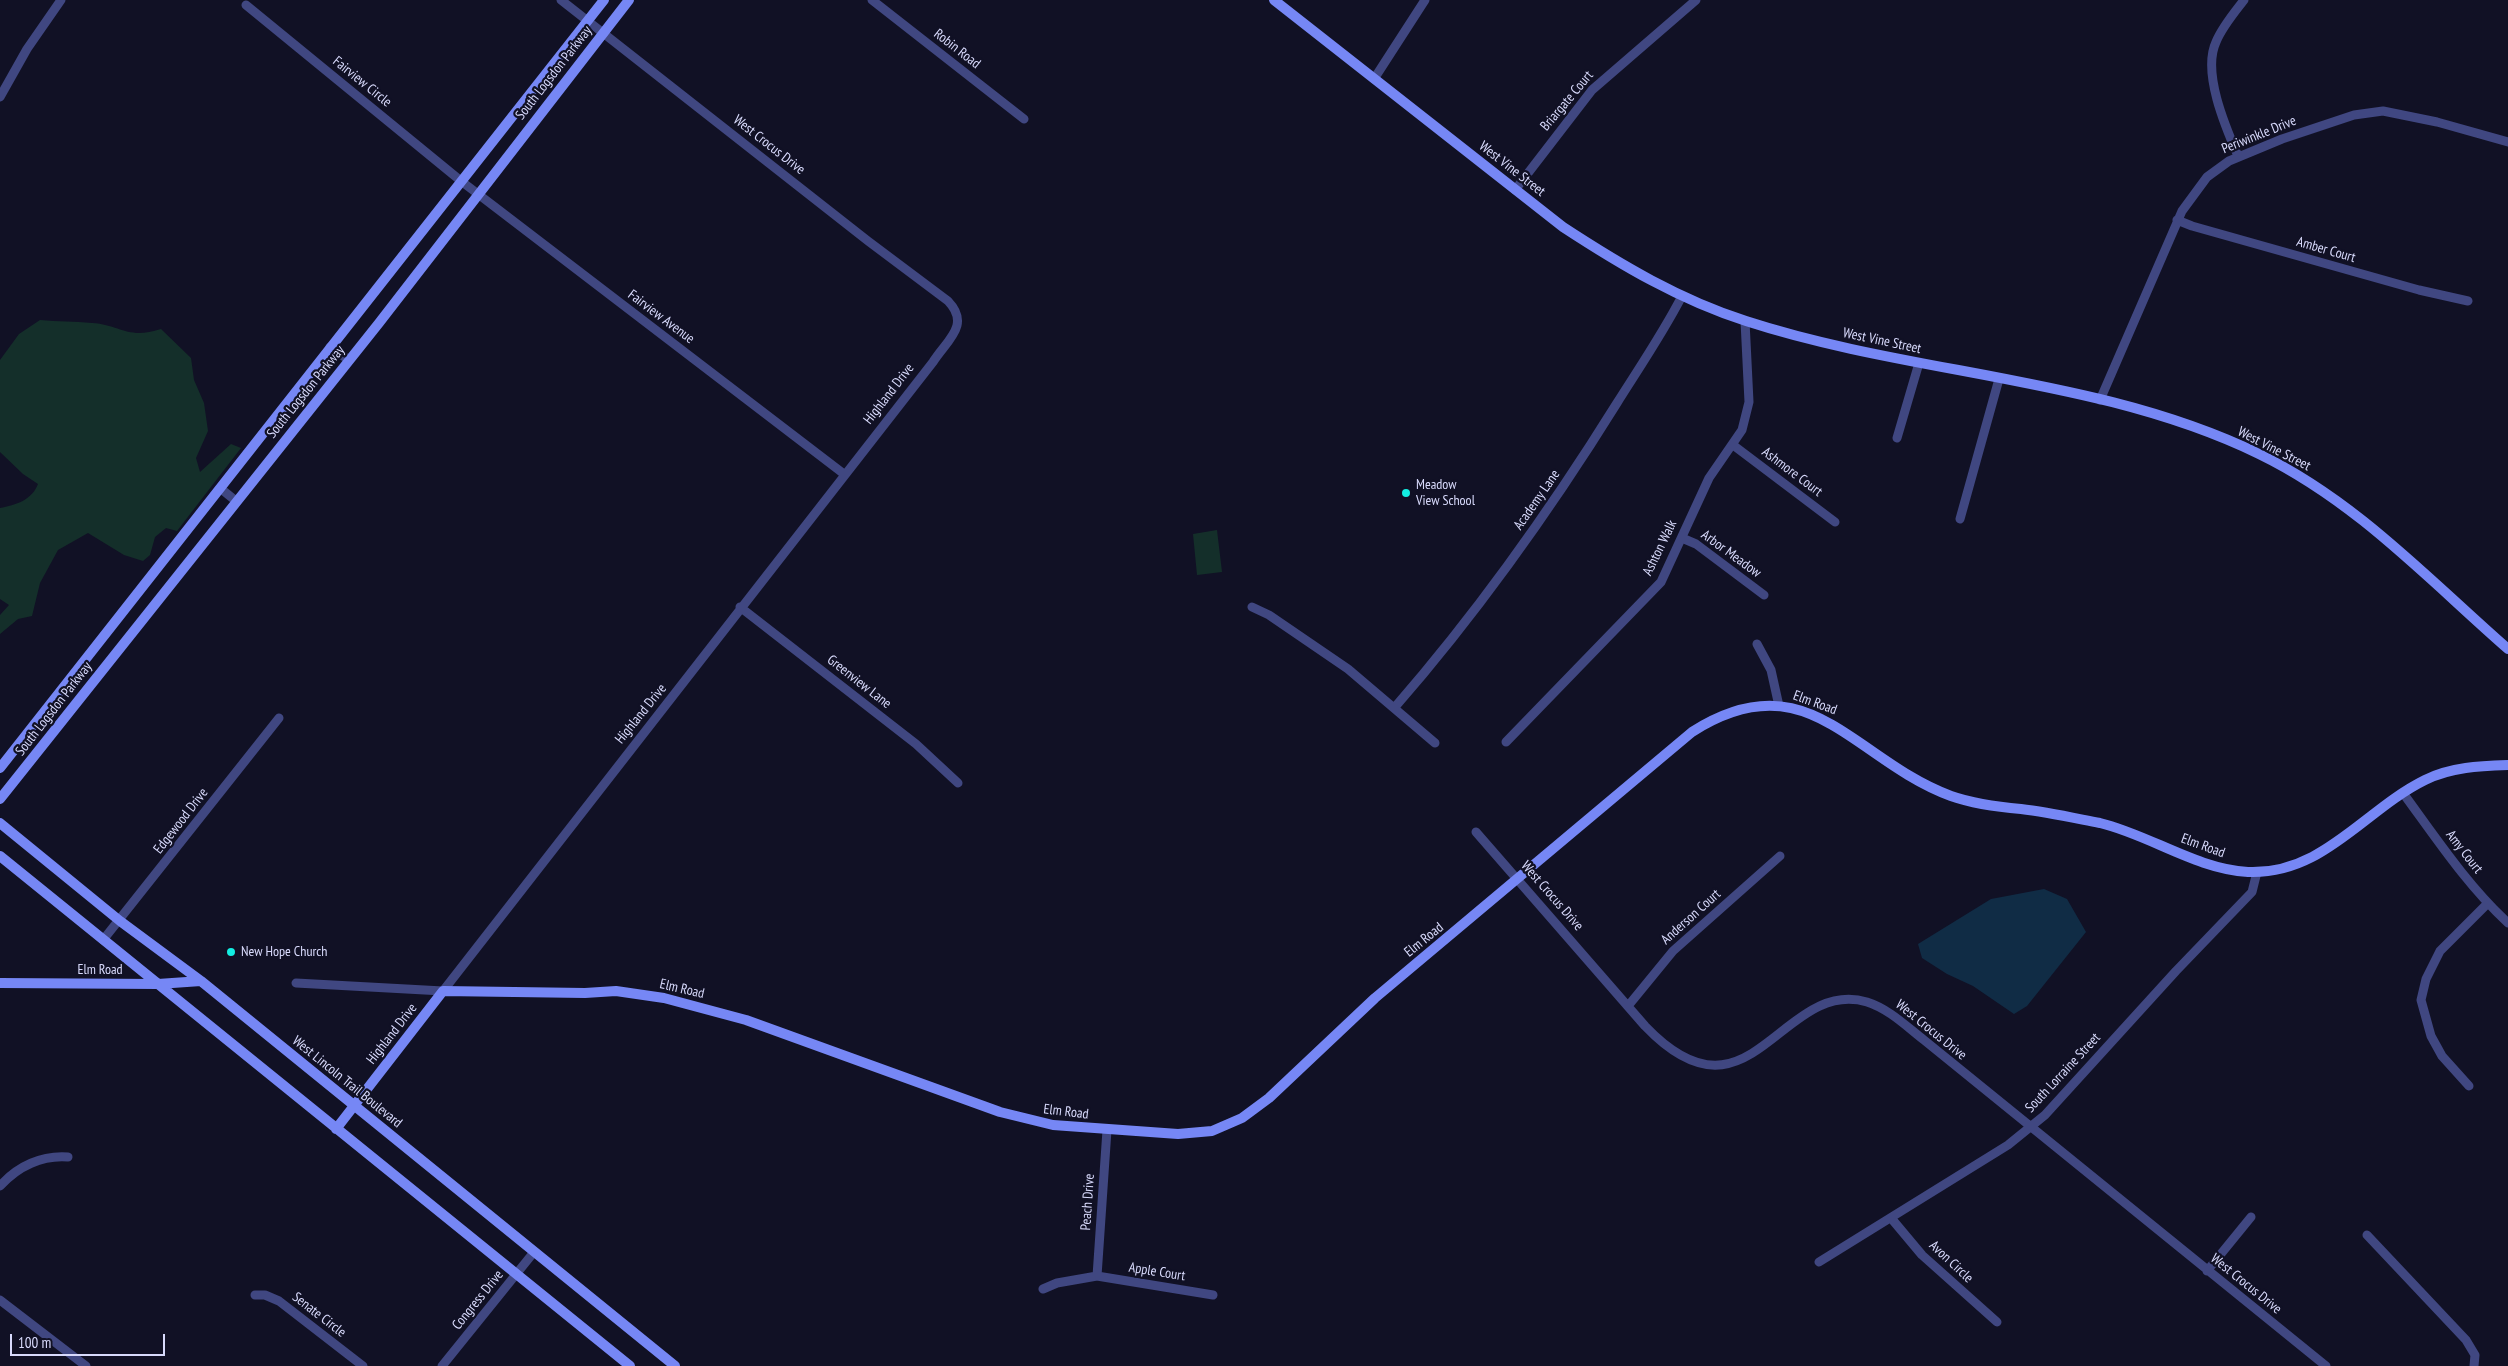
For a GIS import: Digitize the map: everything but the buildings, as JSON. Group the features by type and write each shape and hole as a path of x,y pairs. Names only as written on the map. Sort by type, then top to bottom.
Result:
{"main road":[{"name":"South Logsdon Parkway","path":"0,768 604,0"},
{"name":"South Logsdon Parkway","path":"0,799 349,360 629,0"},
{"name":"West Vine Street","path":"1274,0 1563,227 1606,255 1682,296 1745,321 1818,341 2100,400 2214,435 2258,454 2321,489 2400,550 2508,649"},
{"name":"Elm Road","path":"443,990 585,993 616,991 664,998 746,1020 1000,1112 1053,1125 1107,1130 1195,1134 1212,1131 1242,1118 1269,1098 1382,992 1692,732 1734,711 1749,707 1793,707 1836,725 1904,773 1950,795 1986,805 2101,824 2210,864 2227,869 2257,872 2283,868 2319,854 2403,793 2426,779 2444,772 2479,766 2508,765"},
{"name":"West Lincoln Trail Boulevard","path":"0,823 120,921 201,981 675,1366"},
{"path":"0,856 630,1366"},
{"name":"Elm Road","path":"0,983 158,984 201,981"},
{"name":"Highland Drive","path":"336,1129 443,990"}],"street":[{"path":"0,97 27,49 61,0"},
{"name":"West Crocus Drive","path":"561,0 868,241 948,301 958,313"},
{"name":"Robin Road","path":"872,0 1024,119"},
{"path":"1374,79 1426,0"},
{"name":"Briargate Court","path":"1515,190 1592,90 1696,0"},
{"path":"2238,156 2217,98 2210,65 2215,42 2244,0"},
{"name":"Fairview Circle","path":"246,5 462,181"},
{"name":"Periwinkle Drive","path":"2100,400 2178,220 2189,199 2206,177 2238,156 2354,115 2383,111 2437,122 2508,142"},
{"name":"Fairview Avenue","path":"462,181 844,474"},
{"name":"Amber Court","path":"2178,220 2192,226 2348,270 2468,301"},
{"name":"Academy Lane","path":"1395,707 1473,610 1545,514 1583,457 1682,296"},
{"name":"Highland Drive","path":"443,990 958,327 958,313"},
{"name":"Ashton Walk","path":"1506,742 1661,582 1709,478 1742,430 1749,402 1745,321"},
{"path":"330,347 349,360"},
{"path":"1897,438 1919,363"},
{"path":"1960,519 1999,379"},
{"name":"Ashmore Court","path":"1733,445 1834,522"},
{"path":"220,488 236,501"},
{"name":"Arbor Meadow","path":"1682,538 1696,544 1764,595"},
{"name":"Greenview Lane","path":"740,607 916,744 958,783"},
{"path":"1252,607 1269,615 1348,669 1395,707 1435,743"},
{"path":"1757,644 1771,670 1779,706"},
{"name":"Edgewood Drive","path":"103,940 120,921 279,718"},
{"name":"Amy Court","path":"2403,793 2446,852 2488,904 2508,923"},
{"name":"West Crocus Drive","path":"1476,832 1654,1036 1676,1052 1693,1060 1712,1064 1736,1061 1747,1057 1768,1044 1797,1019 1818,1006 1842,1000 1867,1002 1890,1014 2326,1366"},
{"name":"Anderson Court","path":"1628,1006 1673,951 1780,856"},
{"name":"South Lorraine Street","path":"1819,1262 2031,1128 2252,892 2257,872"},
{"path":"2469,1086 2442,1056 2431,1036 2421,1000 2426,979 2440,951 2488,904"},
{"name":"Elm Road","path":"296,983 443,990"},
{"name":"Peach Drive","path":"1097,1276 1107,1130"},
{"path":"0,1186 10,1177 40,1159 55,1156 68,1158"},
{"path":"2207,1271 2251,1217"},
{"name":"Avon Circle","path":"1891,1218 1922,1255 1997,1322"},
{"path":"2367,1235 2466,1340 2475,1355 2474,1366"},
{"name":"Congress Drive","path":"442,1366 534,1252"},
{"name":"Apple Court","path":"1044,1289 1057,1283 1097,1276 1213,1295"},
{"name":"Senate Circle","path":"254,1295 265,1295 279,1301 362,1366"},
{"path":"0,1300 86,1366"}],"green space":[{"path":"40,320 102,324 140,333 161,329 191,358 194,380 204,403 208,431 196,458 200,472 231,444 241,448 177,531 166,528 155,537 150,555 143,561 124,555 88,533 58,550 40,583 32,616 18,619 0,634 0,615 9,605 0,599 0,508 28,498 38,484 23,474 0,452 0,360 19,334"},
{"path":"1217,530 1222,572 1197,575 1193,534"}],"water":[{"path":"2044,889 2067,899 2086,932 2027,1006 2014,1014 1973,986 1947,974 1922,958 1918,944 1991,899"}],"place":[{"name":"Meadow View School","path":"1406,493"},
{"name":"New Hope Church","path":"231,952"}]}
